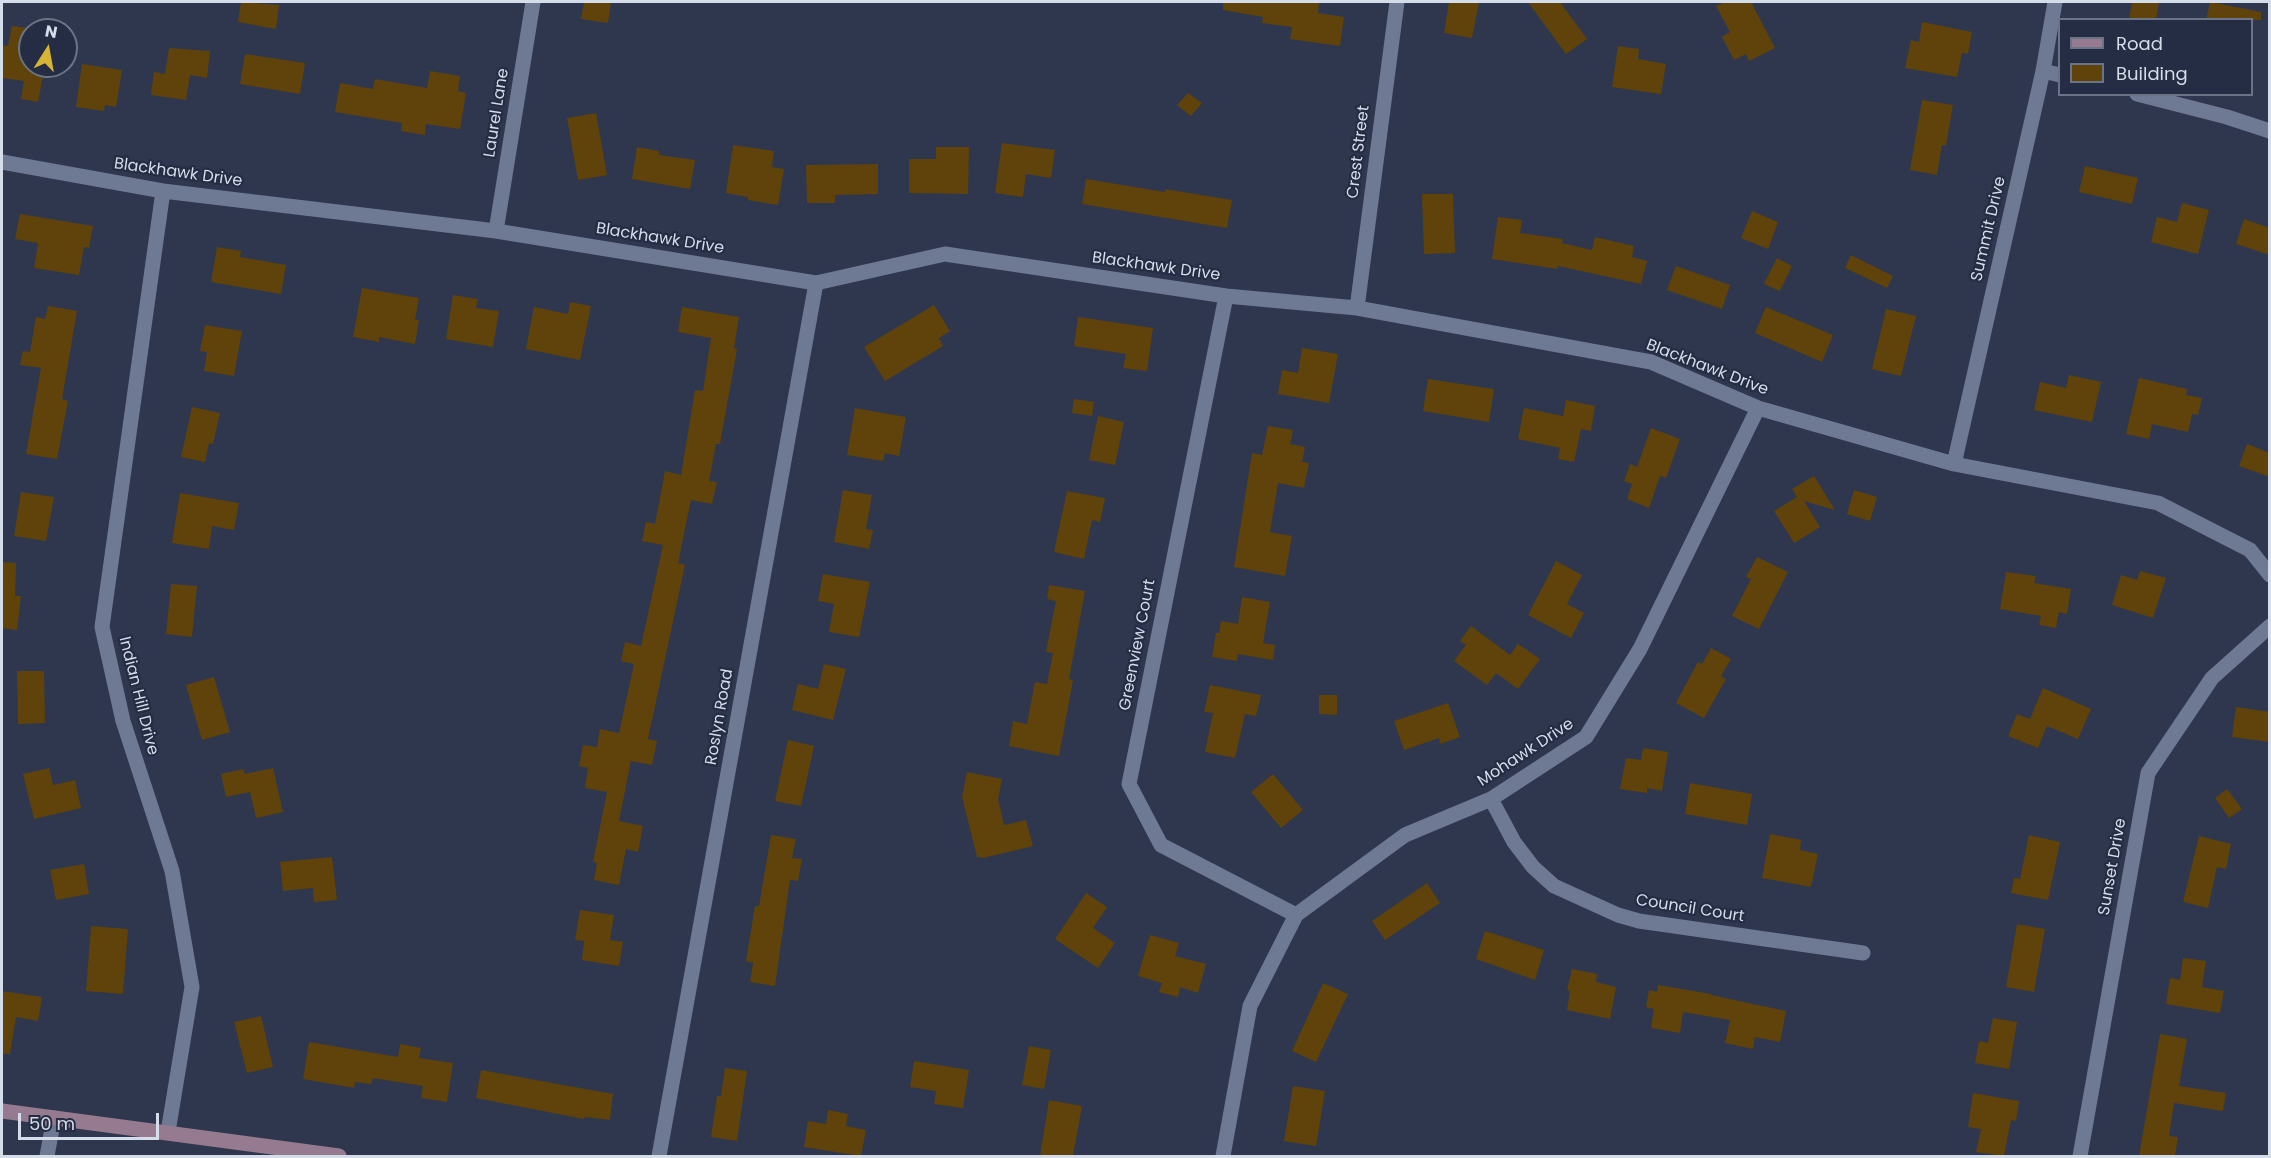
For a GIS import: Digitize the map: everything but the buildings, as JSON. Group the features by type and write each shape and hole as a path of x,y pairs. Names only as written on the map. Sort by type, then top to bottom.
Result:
{"main road":[{"path":"2,1111 339,1156"}],"street":[{"name":"Laurel Lane","path":"496,231 533,2"},
{"name":"Crest Street","path":"1357,308 1397,2"},
{"name":"Summit Drive","path":"1954,464 2043,71 2055,2"},
{"path":"2043,71 2058,75"},
{"path":"2145,96 2227,117 2270,131"},
{"name":"Blackhawk Drive","path":"2,162 163,191 496,231 816,283 945,254 1226,296 1357,308 1651,362 1758,408 1954,464 2158,503 2250,550 2270,575"},
{"name":"Indian Hill Drive","path":"163,191 102,627 123,721 172,871 192,987 168,1132"},
{"name":"Roslyn Road","path":"659,1156 816,283"},
{"name":"Greenview Court","path":"1226,296 1129,784 1161,845 1296,915"},
{"name":"Mohawk Drive","path":"1223,1156 1250,1006 1296,915 1405,835 1491,799 1586,737 1640,649 1758,408"},
{"name":"Sunset Drive","path":"2080,1156 2148,773 2212,678 2270,626"},
{"name":"Council Court","path":"1491,799 1514,842 1533,867 1554,886 1609,911 1639,921 1863,953"},
{"path":"47,1156 54,1118"}]}
